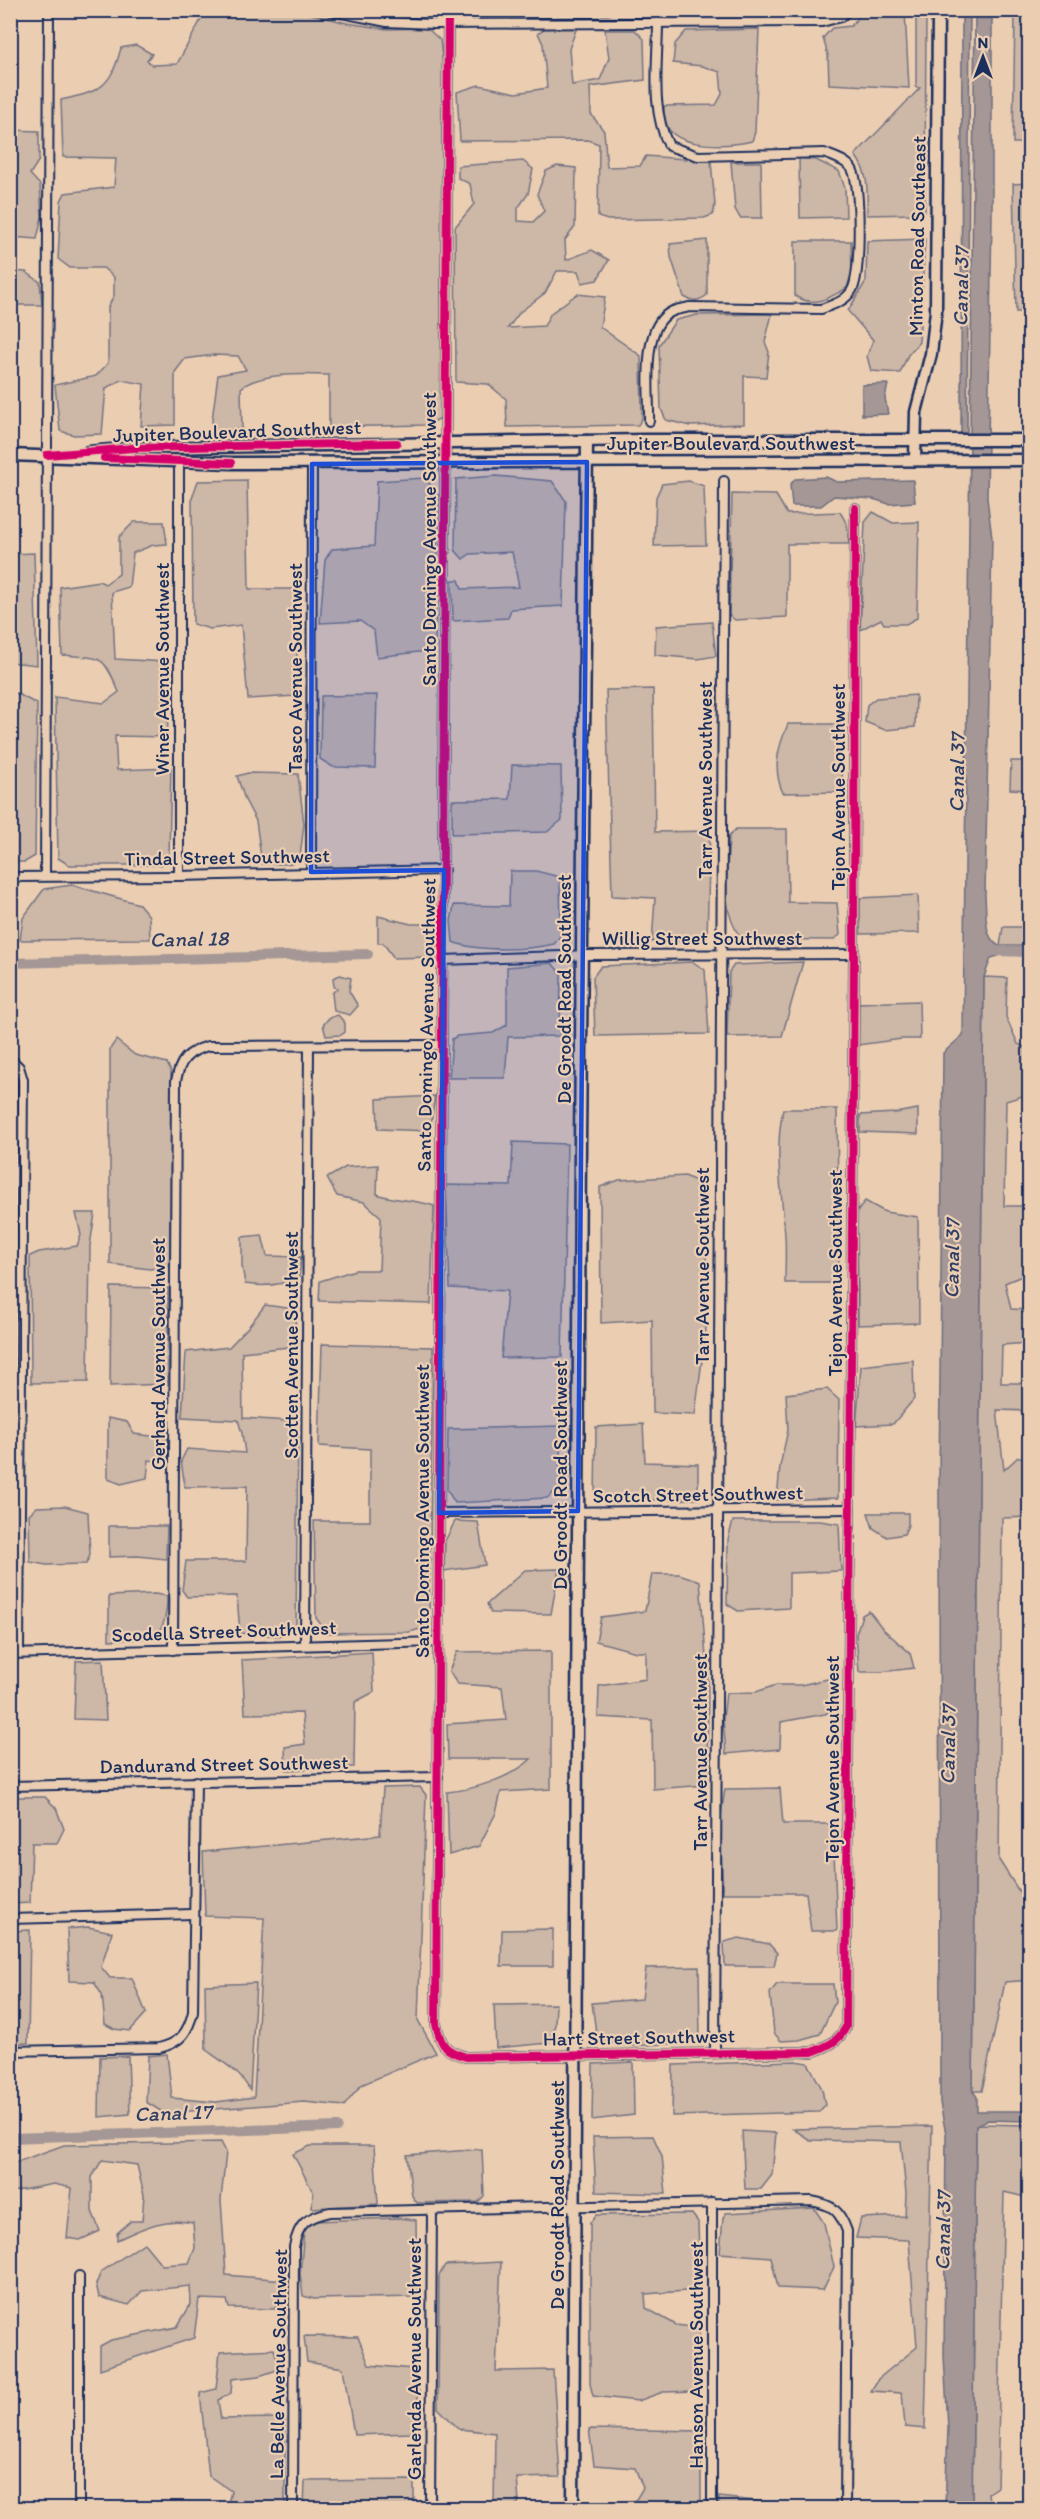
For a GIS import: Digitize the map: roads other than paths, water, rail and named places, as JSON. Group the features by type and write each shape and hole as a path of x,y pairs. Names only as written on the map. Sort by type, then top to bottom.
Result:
{"street":[{"path":"45,876 49,10"},
{"path":"327,10 387,22 448,23 822,22 841,17 848,10"},
{"name":"Santo Domingo Avenue Southwest","path":"439,2040 436,2024 448,10"},
{"name":"Minton Road Southeast","path":"915,459 916,412 931,354 936,311 938,10"},
{"path":"650,421 651,336 659,321 670,312 689,307 820,309 840,302 852,290 857,272 858,189 852,169 838,158 824,153 698,156 669,146 660,129 657,110 658,22"},
{"name":"Jupiter Boulevard Southwest","path":"47,455 133,448 446,442 1029,440"},
{"name":"De Groodt Road Southwest","path":"573,2508 587,441"},
{"name":"Jupiter Boulevard Southwest","path":"10,455 179,463 312,464 1029,460"},
{"name":"Winer Avenue Southwest","path":"179,463 179,876"},
{"name":"Tasco Avenue Southwest","path":"311,872 312,464"},
{"name":"Tarr Avenue Southwest","path":"715,2052 724,481"},
{"name":"Tejon Avenue Southwest","path":"841,2036 846,2027 848,2011 855,508"},
{"name":"Tindal Street Southwest","path":"10,877 444,870"},
{"name":"Willig Street Southwest","path":"442,960 582,955 854,954"},
{"path":"309,1046 441,1045"},
{"name":"Gerhard Avenue Southwest","path":"173,1650 176,1081 178,1068 193,1050 208,1046 309,1046"},
{"name":"Scotten Avenue Southwest","path":"305,1644 309,1046"},
{"path":"11,1058 19,1068 22,1080 15,1654"},
{"name":"Scotch Street Southwest","path":"439,1513 850,1509"},
{"name":"Scodella Street Southwest","path":"15,1654 438,1642"},
{"name":"Dandurand Street Southwest","path":"10,1786 438,1777"},
{"path":"10,2051 159,2048 177,2042 190,2028 194,2012 193,1914 196,1781"},
{"path":"10,1918 193,1914"},
{"name":"Hart Street Southwest","path":"439,2040 450,2052 466,2057 812,2052 832,2045 841,2036"},
{"path":"432,2210 811,2201 826,2203 837,2210 847,2230 845,2508"},
{"name":"Hanson Avenue Southwest","path":"712,2202 712,2508"},
{"name":"La Belle Avenue Southwest","path":"293,2508 294,2247 296,2232 313,2215 330,2212 432,2210"},
{"name":"Garlenda Avenue Southwest","path":"430,2508 432,2210"},
{"path":"79,2276 79,2508"}],"water":[{"path":"970,10 967,434 961,434 962,11"},
{"name":"Canal 37","path":"992,10 992,217 987,498 992,538 985,896 989,935 1005,949 1001,955 991,958 984,977 973,2091 977,2097 977,2111 1029,2111 1030,2121 988,2120 976,2125 972,2508 945,2508 948,2428 944,2356 946,2134 940,2103 939,1485 943,1053 963,1035 975,11"},
{"path":"888,384 885,398 888,414 862,415 862,385"},
{"path":"826,477 837,482 913,480 915,502 889,504 873,499 834,496 821,506 792,506 790,485 795,479"}],"waterway":[{"path":"991,951 1030,952"},
{"name":"Canal 18","path":"10,963 368,954"},
{"name":"Canal 17","path":"10,2138 337,2127"}]}
